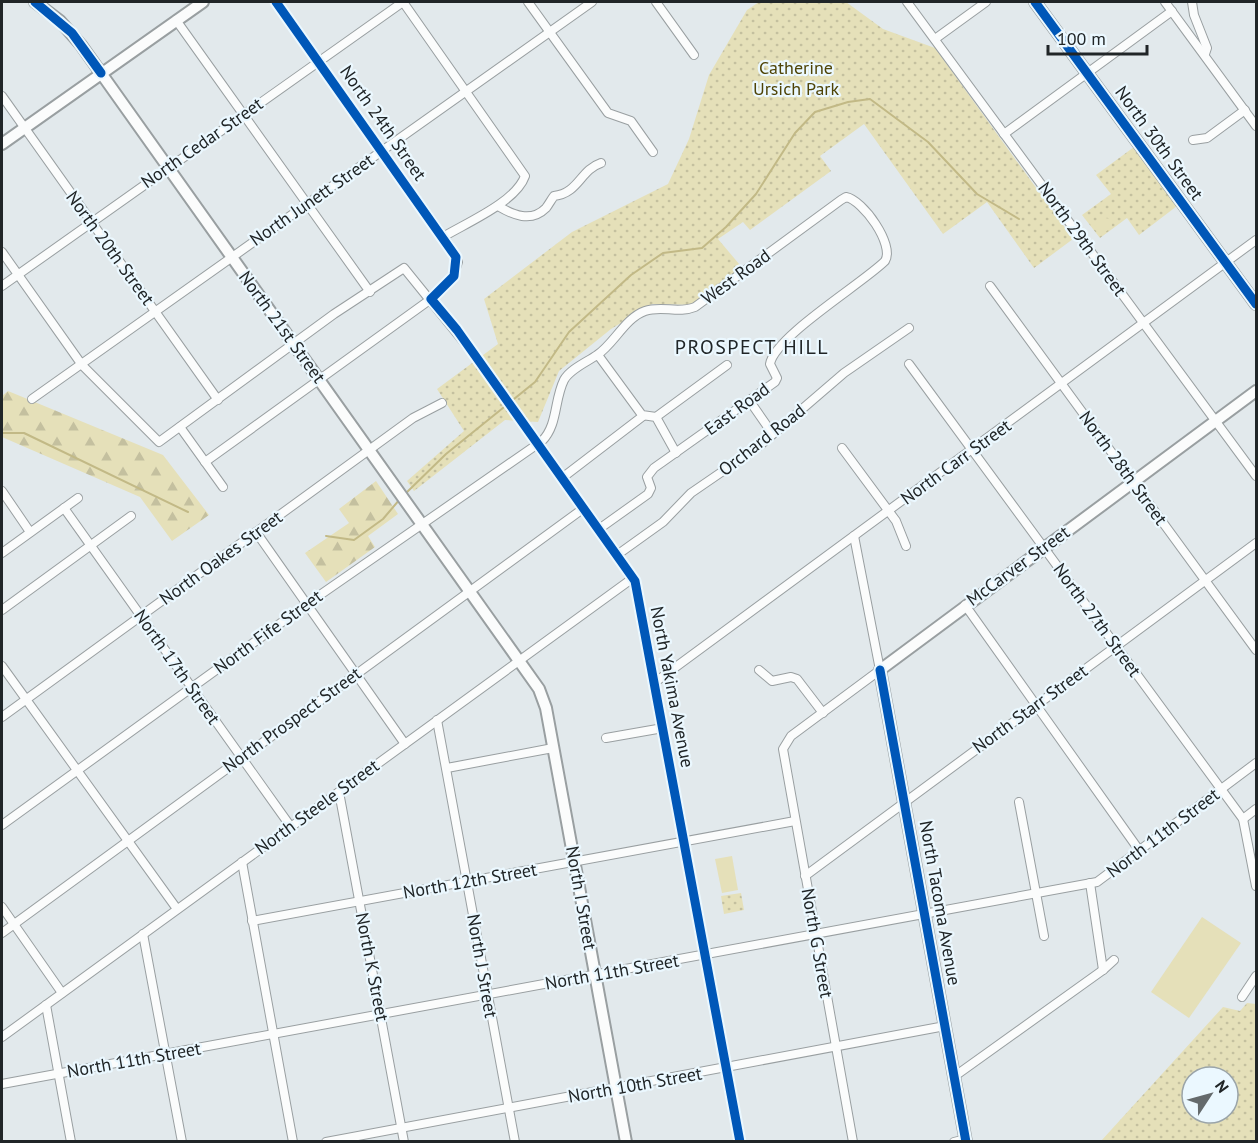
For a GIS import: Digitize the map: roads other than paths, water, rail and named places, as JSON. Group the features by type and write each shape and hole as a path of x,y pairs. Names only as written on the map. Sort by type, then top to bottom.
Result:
{"main road":[{"name":"North 21st Street","path":"35,2 72,33 520,661"},
{"path":"2,144 203,2"},
{"name":"North 30th Street","path":"1035,2 1257,304"},
{"name":"McCarver Street","path":"879,670 1257,391"},
{"name":"North I Street","path":"520,661 542,695 626,1142"},
{"name":"North Tacoma Avenue","path":"879,670 966,1140"}],"street":[{"name":"North 24th Street","path":"276,2 456,257 456,266 447,286 431,299"},
{"path":"404,2 525,176 522,185 498,206 443,237"},
{"name":"North Cedar Street","path":"2,286 318,60 404,2"},
{"path":"528,2 608,113 630,122 653,152"},
{"name":"North Junett Street","path":"32,399 592,2"},
{"path":"656,2 694,55"},
{"name":"North 29th Street","path":"907,2 1257,476"},
{"path":"935,39 986,2"},
{"path":"1165,2 1257,126"},
{"path":"1192,2 1194,15 1207,48 1204,54"},
{"path":"1004,134 1172,11"},
{"path":"176,20 370,292"},
{"name":"North 20th Street","path":"2,96 218,400"},
{"path":"1193,140 1207,138 1245,110"},
{"path":"498,206 523,218 534,215 546,208 554,196 568,193 575,188 588,169 601,163"},
{"name":"East Road","path":"599,530 648,494 651,490 647,481 649,473 777,380 770,366 774,354 818,314 888,257 888,249 878,229 857,201 846,197"},
{"name":"West Road","path":"538,444 551,428 566,377 598,355 638,315 648,310 680,311 695,307 846,197"},
{"name":"North Carr Street","path":"654,683 1257,240"},
{"path":"2,252 82,365 159,442 294,343 404,268 472,352"},
{"name":"North 28th Street","path":"990,286 1257,650"},
{"path":"205,462 431,299"},
{"name":"Orchard Road","path":"617,555 663,522 691,493 762,444 844,373 909,328"},
{"path":"598,355 644,416"},
{"name":"North 27th Street","path":"909,364 1242,819"},
{"path":"562,478 644,416 656,417 727,365"},
{"path":"749,400 772,433"},
{"name":"North Oakes Street","path":"2,717 413,418 442,403"},
{"path":"656,417 676,453"},
{"path":"180,427 223,488"},
{"name":"North Yakima Avenue","path":"538,444 633,578 740,1142"},
{"name":"North Fife Street","path":"2,825 421,522 538,444"},
{"path":"842,448 889,511 906,546"},
{"path":"2,491 30,532"},
{"path":"2,553 78,498"},
{"name":"North 17th Street","path":"64,508 291,827"},
{"name":"North Prospect Street","path":"2,933 584,508"},
{"path":"2,610 131,516"},
{"path":"256,532 405,744"},
{"name":"North Tacoma Avenue","path":"854,536 879,670"},
{"name":"North Starr Street","path":"805,876 1035,704 1257,543"},
{"name":"North Steele Street","path":"2,1037 633,578"},
{"path":"965,606 1139,850"},
{"path":"2,666 177,909"},
{"path":"759,670 772,681 790,677 797,679 823,712"},
{"name":"McCarver Street","path":"783,745 879,670"},
{"name":"North J Street","path":"437,720 515,1142"},
{"path":"606,738 663,728"},
{"name":"North G Street","path":"783,745 854,1142"},
{"path":"447,768 553,748"},
{"name":"North 11th Street","path":"2,1084 1097,882 1257,763"},
{"name":"North K Street","path":"339,792 404,1142"},
{"path":"1019,802 1044,936"},
{"path":"1256,885 1242,819 1257,809"},
{"name":"North 12th Street","path":"252,921 795,821"},
{"path":"242,862 293,1142"},
{"path":"1090,883 1103,970"},
{"path":"2,907 62,993"},
{"path":"143,934 182,1142"},
{"path":"955,1076 1114,960"},
{"path":"1242,997 1257,976"},
{"path":"46,1005 71,1142"},
{"name":"North 10th Street","path":"326,1142 945,1026"},
{"path":"954,1142 966,1140"}],"waterway":[{"path":"404,495 446,454 535,382 569,332 631,275 663,253 702,248 726,227 756,194 795,133 815,112 848,102 870,99 928,142 977,194 1019,219"},
{"path":"2,433 24,433 188,512"},
{"path":"326,536 354,540 383,519 400,499"}],"district":[{"name":"PROSPECT HILL","path":"752,347"}],"park label":[{"name":"Catherine Ursich Park","path":"796,78"}]}
